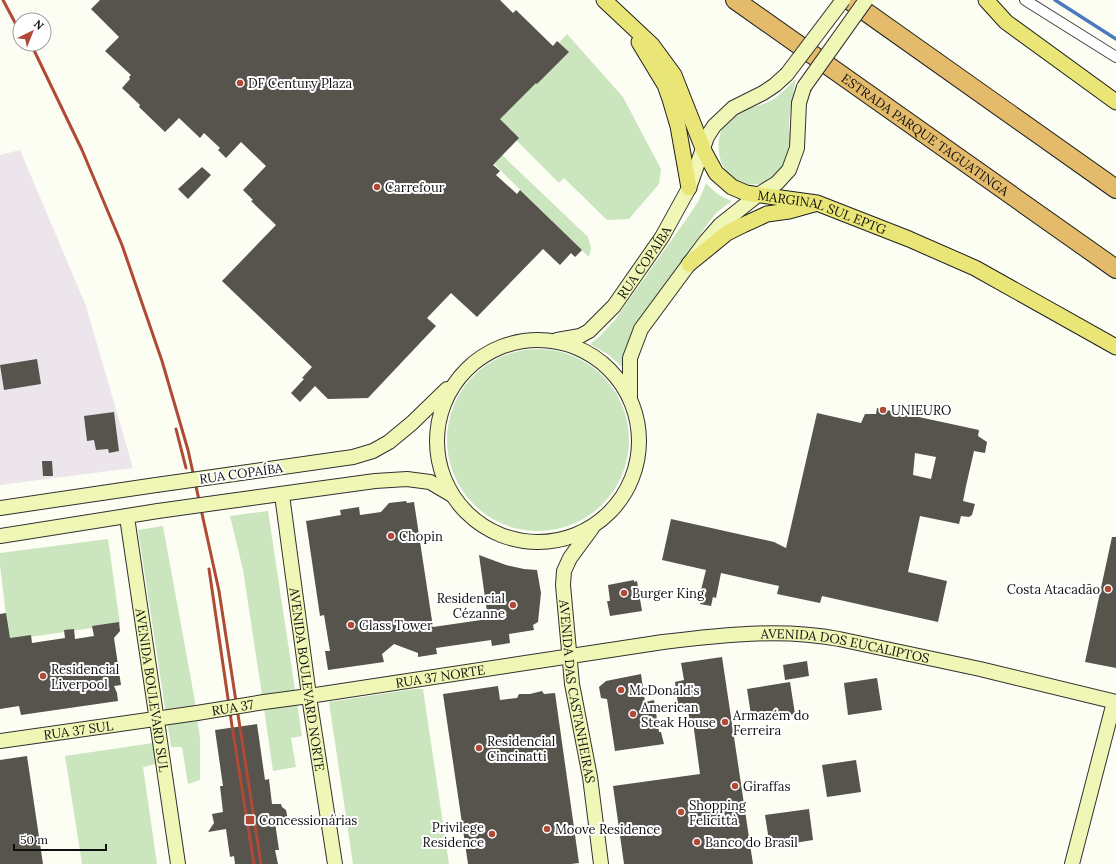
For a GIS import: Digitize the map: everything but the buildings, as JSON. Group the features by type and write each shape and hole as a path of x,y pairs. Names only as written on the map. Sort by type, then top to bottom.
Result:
{"highway":[{"name":"ESTRADA PARQUE TAGUATINGA","path":"735,0 1116,269"},
{"path":"849,0 1116,189"}],"main road":[{"name":"MARGINAL SUL EPTG","path":"604,0 652,45 674,75 704,150 716,173 732,187 746,193 817,203 909,239 975,268 1115,348"},
{"name":"RUA COPAÍBA","path":"0,508 353,457 373,451 395,438 475,361 499,347 526,340 553,341 580,336 590,332 614,306 662,237 690,188 704,150 707,137 714,126 733,108 763,93 787,74 843,0"},
{"path":"630,398 630,358 641,329 720,225 759,194 777,183 789,170 797,148 799,103 804,87 866,0"},
{"path":"986,0 1006,22 1116,102"},
{"path":"624,19 665,85 678,126 690,188"},
{"path":"689,264 727,233 743,225 767,214 789,211 817,203"},
{"path":"456,380 442,407 436,437 440,467 452,495 473,519 500,536 532,543 563,540 592,528 610,514 624,497 634,477 639,455 639,432 630,398 616,377 598,360 577,348 553,341"},
{"name":"RUA COPAÍBA","path":"0,536 158,511 375,481 407,479 430,482 452,495"},
{"name":"AVENIDA BOULEVARD NORTE","path":"282,495 309,696 335,864"},
{"name":"AVENIDA BOULEVARD SUL","path":"127,517 178,864"},
{"name":"AVENIDA DAS CASTANHEIRAS","path":"592,528 570,558 564,571 563,585 572,684 590,777 601,864"},
{"name":"AVENIDA DOS EUCALIPTOS","path":"570,655 722,635 771,633 817,634 980,669 1115,702"},
{"name":"RUA 37 NORTE","path":"309,696 570,655"},
{"name":"RUA 37","path":"156,720 309,696"},
{"path":"1072,864 1115,702"},
{"name":"RUA 37 SUL","path":"0,740 156,720"}],"street":[{"path":"1025,0 1116,57"}],"shaded area":[{"path":"20,150 86,306 133,468 0,485 0,155"}],"green space":[{"path":"567,34 623,97 661,169 659,184 629,219 607,220 564,178 559,183 515,139 487,121"},
{"path":"796,79 789,124 791,150 784,167 773,178 762,183 749,184 738,181 725,169 719,153 720,136 727,120 736,113 772,100"},
{"path":"500,153 588,237 591,248 589,257 492,162"},
{"path":"706,183 718,194 732,201 716,213 706,226 633,332 624,354 622,367 609,355 590,344 614,321 690,214 699,200"},
{"path":"538,349 556,351 573,356 596,370 608,382 622,405 627,422 629,440 627,458 622,475 608,498 596,510 573,524 556,529 538,531 520,529 503,524 480,510 468,498 454,475 449,458 447,440 449,422 454,405 468,382 480,370 503,356 520,351"},
{"path":"268,511 302,736 291,738 296,767 273,771 243,570 230,516"},
{"path":"163,526 194,696 200,738 200,780 188,784 182,747 171,747 138,530"},
{"path":"108,539 120,624 9,640 0,565 0,553"},
{"path":"423,689 449,864 353,864 329,702"},
{"path":"153,743 156,764 143,767 157,864 82,864 65,756"}],"waterway":[{"path":"1055,0 1116,39"}],"railway":[{"path":"3,0 12,17"},
{"path":"35,52 82,150 122,245 162,361 188,450 219,591 261,864"},
{"path":"176,429 186,468"},
{"path":"209,569 254,864"}],"place":[{"name":"DF Century Plaza","path":"240,83"},
{"name":"Carrefour","path":"377,187"},
{"name":"UNIEURO","path":"883,410"},
{"name":"Chopin","path":"391,536"},
{"name":"Costa Atacadão","path":"1108,589"},
{"name":"Burger King","path":"624,593"},
{"name":"Residencial Cézanne","path":"513,605"},
{"name":"Glass Tower","path":"351,625"},
{"name":"Residencial Liverpool","path":"43,676"},
{"name":"McDonald's","path":"621,690"},
{"name":"American Steak House","path":"633,714"},
{"name":"Armazém do Ferreira","path":"725,722"},
{"name":"Residencial Cincinatti","path":"479,748"},
{"name":"Giraffas","path":"735,786"},
{"name":"Shopping Felicittà","path":"681,812"},
{"name":"Concessionárias","path":"250,820"},
{"name":"Moove Residence","path":"547,829"},
{"name":"Privilege Residence","path":"492,834"},
{"name":"Banco do Brasil","path":"697,842"}]}
